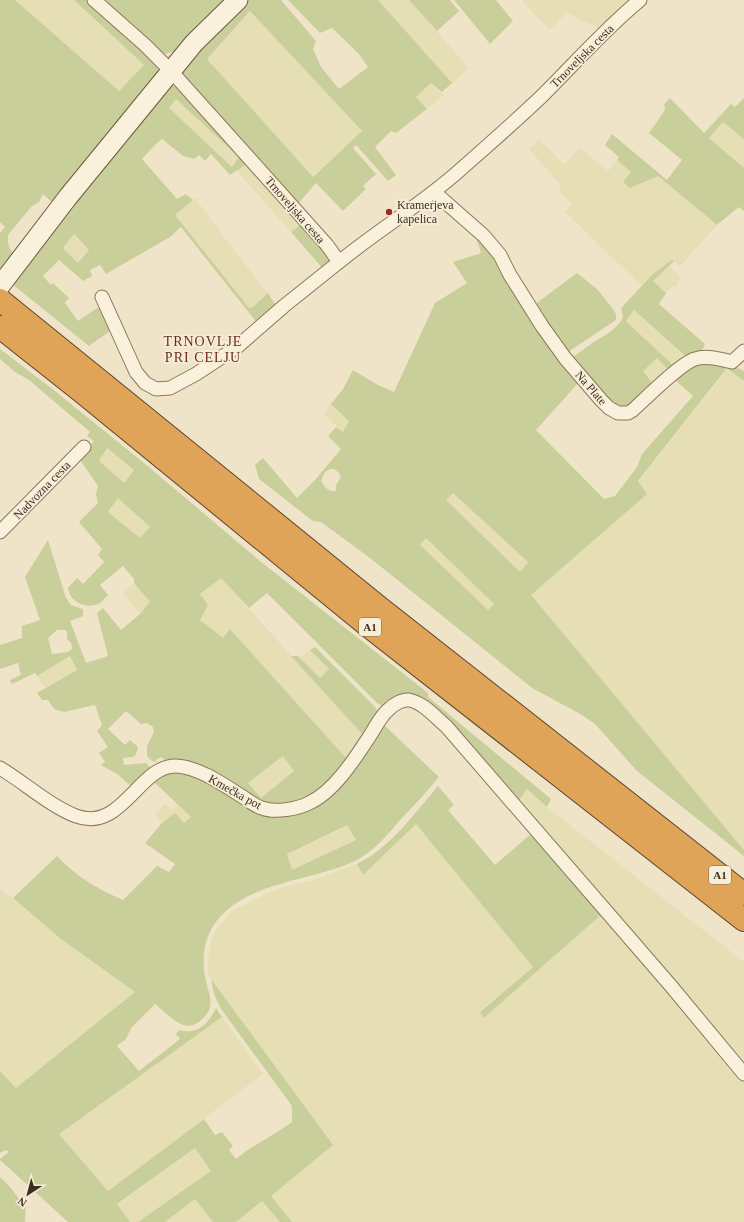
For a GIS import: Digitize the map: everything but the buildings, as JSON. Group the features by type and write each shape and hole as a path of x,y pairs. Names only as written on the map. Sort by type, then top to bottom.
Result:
{"highway":[{"name":"A1","path":"0,300 380,608 744,894"},
{"name":"A1","path":"0,327 81,391 367,624 744,920"}],"street":[{"name":"Trnoveljska cesta","path":"94,0 145,45 171,71 322,240 339,262 434,192 458,172 541,97 620,17 640,0"},
{"path":"0,286 68,197 194,43 238,0"},
{"name":"Na Plate","path":"434,192 484,236 500,256 510,275 542,326 565,358 601,400 618,414 628,413 633,410 684,364 695,359 720,359 732,362 744,351"},
{"path":"102,297 136,372 145,383 156,389 170,388 196,374 237,347 284,306 339,262"},
{"name":"Nadvozna cesta","path":"0,532 84,447"},
{"name":"Kmečka pot","path":"0,768 55,804 78,816 95,819 109,814 151,776 165,768 176,766 192,769 212,778 262,809 277,810 294,808 309,804 323,795 355,758 387,710 396,703 408,700 419,704 446,726 666,980 744,1074"}],"shaded area":[{"path":"15,0 74,0 144,65 119,91"},
{"path":"378,0 409,0 469,68 451,85 452,83"},
{"path":"633,0 601,30 567,13 550,30 522,1"},
{"path":"251,11 362,131 312,177 207,59"},
{"path":"431,83 444,95 427,109 416,97"},
{"path":"176,98 240,157 232,167 169,108"},
{"path":"723,122 744,139 744,168 709,138"},
{"path":"539,139 564,165 579,147 608,171 617,160 631,172 658,176 717,225 680,266 672,260 653,274 642,286 565,212 571,203 559,191 561,185 529,149"},
{"path":"245,164 300,226 291,232 237,171"},
{"path":"195,198 268,293 253,307 249,308 175,215"},
{"path":"73,234 89,250 78,263 63,248"},
{"path":"670,266 681,278 676,287 673,286 666,293 653,281"},
{"path":"634,310 685,357 674,366 626,320"},
{"path":"657,358 671,373 655,387 643,371"},
{"path":"728,368 744,381 744,850 531,595 647,494 638,482"},
{"path":"331,404 349,421 343,432 323,414"},
{"path":"107,448 135,470 124,483 98,461"},
{"path":"453,493 528,562 520,572 445,500"},
{"path":"118,498 150,527 140,538 108,512"},
{"path":"426,538 494,604 488,611 420,545"},
{"path":"221,578 363,735 346,758 230,629 223,639 199,620 208,605 200,594"},
{"path":"134,583 151,602 140,614 123,593"},
{"path":"310,650 329,669 320,678 300,658"},
{"path":"70,656 77,670 45,688 37,676"},
{"path":"283,756 295,771 261,798 248,783"},
{"path":"527,789 547,807 744,962 744,1065 518,802"},
{"path":"165,804 172,810 178,804 191,817 184,823 175,813 162,823 155,814"},
{"path":"347,824 356,840 292,871 287,854"},
{"path":"416,824 533,967 480,1011 484,1018 602,914 744,1077 744,1222 292,1222 271,1196 332,1145 211,979 208,972 208,961 211,940 217,928 234,910 265,894 284,887 313,880 357,864 363,875"},
{"path":"0,888 61,939 135,992 16,1088 0,1071"},
{"path":"222,1017 263,1074 108,1191 59,1134"},
{"path":"195,1148 212,1171 138,1222 130,1222 117,1205"},
{"path":"195,1199 213,1222 165,1222"},
{"path":"262,1201 280,1222 236,1222"}],"green space":[{"path":"0,0 15,0 119,91 144,65 74,0 89,0 157,65 158,70 157,75 54,204 43,194 39,202 32,206 8,235 8,243 14,254 0,271 0,233 5,227 0,222"},
{"path":"100,0 226,0 178,49 165,54 155,49"},
{"path":"244,0 281,0 316,41 313,49 321,67 339,89 368,67 358,53 332,28 320,33 288,0 378,0 452,83 442,92 431,83 416,97 427,109 396,133 391,131 375,147 396,175 388,181 356,145 353,148 376,174 363,186 366,189 343,211 316,183 297,205 179,71","holes":["250,11 362,131 313,177 207,59"]},
{"path":"409,0 450,0 459,11 437,31"},
{"path":"454,0 496,0 513,21 490,44"},
{"path":"174,86 180,88 328,251 332,263 324,270 291,232 300,225 245,165 230,175 211,154 205,161 199,155 194,159 183,156 162,139 142,159 177,199 186,194 193,200 175,215 249,308 253,307 268,293 276,306 258,324 181,227 170,237 106,274 100,265 90,270 92,276 83,281 59,260 43,276 51,285 53,283 69,298 65,303 78,321 103,304 114,328 89,346 12,284 166,88","holes":["176,99 239,157 232,167 169,108","74,234 89,250 78,263 63,248"]},
{"path":"670,98 704,133 731,104 735,107 744,98 744,139 723,122 709,138 744,168 744,211 739,207 717,225 658,176 630,188 623,182 631,172 617,160 619,157 605,145 612,134 667,180 682,160 649,133 665,110 664,104"},
{"path":"475,234 482,238 580,381 536,430 604,499 615,496 637,467 642,454 693,396 674,379 696,361 729,364 744,371 744,381 727,368 638,481 647,494 531,595 744,850 744,856 637,771 595,724 582,715 532,688 370,558 321,522 313,521 259,479 255,465 263,458 297,498 314,481 341,449 328,436 336,427 343,432 349,421 331,404 343,389 353,370 378,385 394,392 435,303 467,283 453,262 481,253","holes":["330,469 337,471 341,477 336,485 336,491 327,489 321,481 325,472","453,493 528,562 520,572 446,500","426,538 494,604 488,610 420,545"]},
{"path":"672,260 674,261 653,281 666,293 659,304 705,344 696,356 671,373 657,358 643,371 655,387 633,407 616,409 571,360 620,323 623,318 621,308 653,274","holes":["634,310 685,356 674,366 626,321"]},
{"path":"577,273 597,289 613,309 616,314 616,320 568,352 534,305"},
{"path":"0,349 55,391 150,468 260,561 428,693 428,697 551,799 547,807 527,789 518,802 423,699 410,694 382,706 377,703 267,593 249,608 221,578 200,594 208,605 200,620 223,638 230,629 346,758 363,735 291,656 298,656 320,678 329,669 310,650 315,647 375,707 378,712 377,719 327,787 291,805 265,805 164,765 165,761 161,757 157,759 156,762 152,761 147,756 147,746 154,732 153,727 147,723 141,724 126,711 108,729 125,745 130,740 138,747 136,754 133,757 123,758 124,765 146,763 150,767 134,789 117,774 101,765 105,762 99,753 108,747 97,731 102,725 95,705 64,712 54,709 48,700 42,700 37,693 77,670 70,656 37,676 35,673 12,684 10,680 21,675 18,663 0,669 0,645 22,638 22,626 40,620 25,577 48,540 66,598 71,605 83,609 83,616 70,621 86,663 108,656 97,613 103,608 121,630 140,614 150,602 134,583 134,579 123,566 100,585 108,595 99,604 90,606 82,604 71,597 68,588 77,578 83,584 104,562 98,555 102,549 79,522 98,503 96,494 98,486 78,457 94,441 87,436 90,432 29,380 15,372 0,359","holes":["107,448 134,470 124,483 99,461","118,498 150,527 140,538 108,512","57,630 65,630 67,632 67,639 71,643 72,649 68,652 52,654 48,638","283,756 294,771 261,798 248,783"]},
{"path":"382,723 439,777 385,837 361,858 319,874 265,889 233,905 220,917 210,932 205,948 204,973 210,994 210,1008 205,1016 194,1025 188,1026 176,1022 155,1004 131,1028 126,1039 117,1046 139,1071 180,1039 176,1034 179,1030 192,1031 202,1027 210,1019 216,1008 222,1017 59,1134 108,1191 204,1119 215,1135 222,1132 233,1146 229,1150 236,1159 292,1122 292,1106 221,1009 214,994 211,979 333,1145 271,1196 292,1222 280,1222 262,1201 236,1222 213,1222 195,1199 165,1222 138,1222 211,1171 195,1148 117,1204 130,1222 68,1222 0,1160 9,1152 6,1150 0,1153 0,1071 16,1088 135,992 61,939 13,898 57,856 87,881 123,900 157,866 169,872 175,864 145,843 162,823 175,813 184,823 191,817 153,781 169,770 191,772 245,803 310,807","holes":["347,825 356,840 292,870 287,854"]},
{"path":"438,786 454,805 448,810 495,865 533,832 602,914 484,1018 480,1012 533,967 416,824 363,875 357,864 380,849 391,839"},
{"path":"0,1177 19,1199 26,1200 25,1222 0,1222"}],"place":[{"name":"Kramerjeva kapelica","path":"389,212"}],"district":[{"name":"TRNOVLJE PRI CELJU","path":"203,350"}]}
